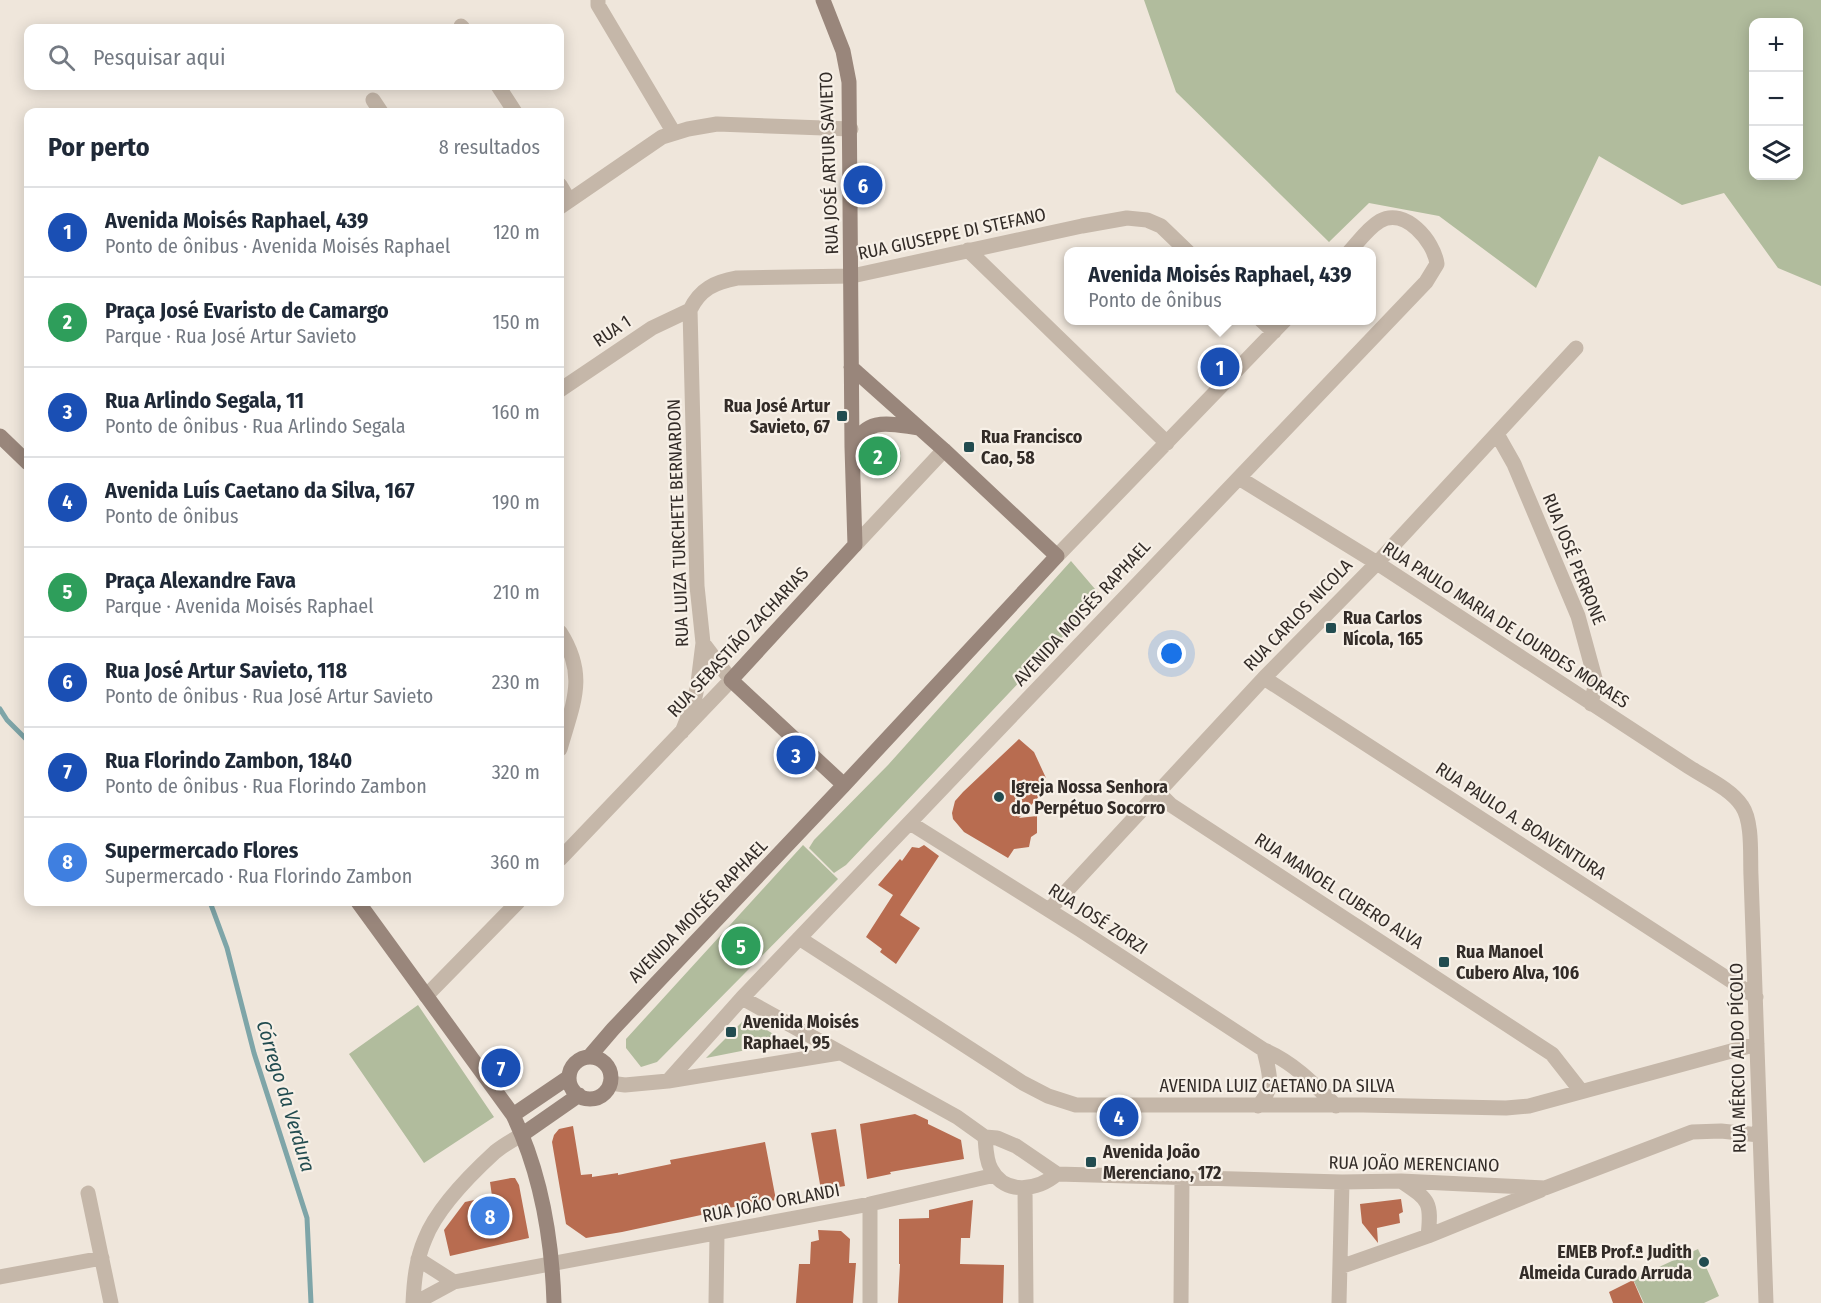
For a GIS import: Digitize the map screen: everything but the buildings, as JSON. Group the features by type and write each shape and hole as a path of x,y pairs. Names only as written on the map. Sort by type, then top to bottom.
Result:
{"street":[{"path":"598,0 598,5 674,133"},
{"name":"RUA JOSÉ ARTUR SAVIETO","path":"823,0 847,67 851,129 851,367 855,545"},
{"path":"501,90 512,108"},
{"path":"564,204 640,150 674,133 717,124 851,129"},
{"name":"RUA GIUSEPPE DI STEFANO","path":"690,310 695,298 707,288 721,281 737,278 852,276 1127,218 1147,220 1161,226 1183,247"},
{"name":"AVENIDA MOISÉS RAPHAEL","path":"668,1081 742,998 1426,282 1437,264 1434,249 1418,229 1403,220 1394,218 1381,220 1372,226 1353,247"},
{"path":"968,250 1167,443"},
{"name":"RUA 1","path":"564,387 652,328 690,310"},
{"name":"RUA LUIZA TURCHETE BERNARDON","path":"682,732 694,702 703,643 697,586 690,310"},
{"path":"1266,325 1274,332"},
{"name":"AVENIDA MOISÉS RAPHAEL","path":"589,1057 612,1029 1057,556 1281,325"},
{"name":"RUA CARLOS NICOLA","path":"1049,910 1264,678 1377,563 1576,348"},
{"path":"851,367 1057,556"},
{"path":"852,447 863,430 871,426 891,424 919,428"},
{"name":"RUA JOSÉ PERRONE","path":"1497,434 1514,464 1578,616 1596,682 1591,704"},
{"path":"0,436 24,459"},
{"name":"RUA SEBASTIÃO ZACHARIAS","path":"564,855 731,680 944,450"},
{"name":"RUA PAULO MARIA DE LOURDES MORAES","path":"1239,478 1377,563 1732,796 1746,813"},
{"path":"564,639 575,662 576,679 574,702 564,736"},
{"path":"703,643 731,680 844,785"},
{"name":"RUA PAULO A. BOAVENTURA","path":"1264,678 1756,997"},
{"name":"RUA MANOEL CUBERO ALVA","path":"1158,792 1171,805 1552,1053 1581,1091"},
{"name":"RUA MÉRCIO ALDO PÍCOLO","path":"1746,813 1749,833 1756,997 1766,1303"},
{"name":"RUA JOSÉ ZORZI","path":"910,824 1049,910 1264,1050 1283,1058 1336,1106"},
{"path":"361,906 513,1115 523,1134 537,1180 553,1262 554,1303"},
{"path":"426,996 514,906"},
{"name":"AVENIDA LUIZ CAETANO DA SILVA","path":"799,938 1023,1083 1048,1096 1076,1105 1506,1108 1529,1106 1757,1044"},
{"path":"742,998 957,1118 986,1137 997,1138 1016,1146 1057,1174"},
{"path":"1258,1106 1267,1096 1270,1083 1264,1050"},
{"path":"610,1083 626,1085 668,1081 839,1053"},
{"path":"589,1057 596,1057 606,1065 611,1076 610,1083 601,1095 586,1098 572,1088 569,1077 575,1063 589,1057"},
{"path":"501,1147 513,1115 569,1077"},
{"path":"414,1303 414,1281 425,1238 447,1204 501,1147 579,1095"},
{"name":"RUA JOÃO MERENCIANO","path":"1025,1188 1041,1186 1057,1174 1341,1182 1401,1180 1545,1188 1692,1132 1721,1131 1759,1135"},
{"path":"986,1137 987,1156 995,1175 1015,1187 1025,1188 1026,1303"},
{"name":"RUA JOÃO ORLANDI","path":"414,1303 454,1282 870,1204 995,1175"},
{"path":"1181,1303 1182,1177"},
{"path":"1401,1180 1425,1198 1429,1206 1428,1236"},
{"path":"1339,1303 1341,1182"},
{"path":"1340,1267 1428,1236 1545,1188"},
{"path":"88,1193 111,1303"},
{"path":"870,1204 870,1303"},
{"path":"716,1303 717,1233"},
{"path":"0,1277 102,1258"},
{"path":"418,1259 454,1282"}],"green space":[{"path":"1144,0 1821,0 1821,286 1778,268 1724,193 1682,205 1599,156 1536,288 1439,216 1369,203 1329,242 1176,92"},
{"path":"879,435 894,442 901,457 894,472 879,479 864,472 857,457 864,442"},
{"path":"1071,561 1101,596 846,865 834,873 809,848 814,840 888,765"},
{"path":"803,845 838,879 657,1062 641,1067 626,1048 626,1039"},
{"path":"418,1005 494,1117 424,1163 349,1054"},
{"path":"746,1018 787,1042 706,1058"},
{"path":"1698,1249 1719,1296 1704,1303 1644,1303 1633,1279"}],"waterway":[{"name":"Córrego da Verdura","path":"0,709 7,720 24,737"},
{"name":"Córrego da Verdura","path":"211,906 227,948 254,1053 307,1218 311,1303"}],"place":[{"name":"Rua José Artur Savieto, 118","path":"863,185"},
{"name":"Avenida Moisés Raphael, 439","path":"1220,367"},
{"name":"Rua José Artur Savieto, 67","path":"842,416"},
{"name":"Rua Francisco Cao, 58","path":"969,447"},
{"name":"Praça José Evaristo de Camargo","path":"878,456"},
{"name":"Rua Carlos Nícola, 165","path":"1331,628"},
{"name":"Rua Arlindo Segala, 11","path":"796,755"},
{"name":"Igreja Nossa Senhora do Perpétuo Socorro","path":"999,797"},
{"name":"Praça Alexandre Fava","path":"741,946"},
{"name":"Rua Manoel Cubero Alva, 106","path":"1444,962"},
{"name":"Avenida Moisés Raphael, 95","path":"731,1032"},
{"name":"Rua Florindo Zambon, 1840","path":"501,1068"},
{"name":"Avenida Luís Caetano da Silva, 167","path":"1119,1117"},
{"name":"Avenida João Merenciano, 172","path":"1091,1162"},
{"name":"Supermercado Flores","path":"490,1216"},
{"name":"EMEB Prof.ª Judith Almeida Curado Arruda","path":"1704,1262"}]}
